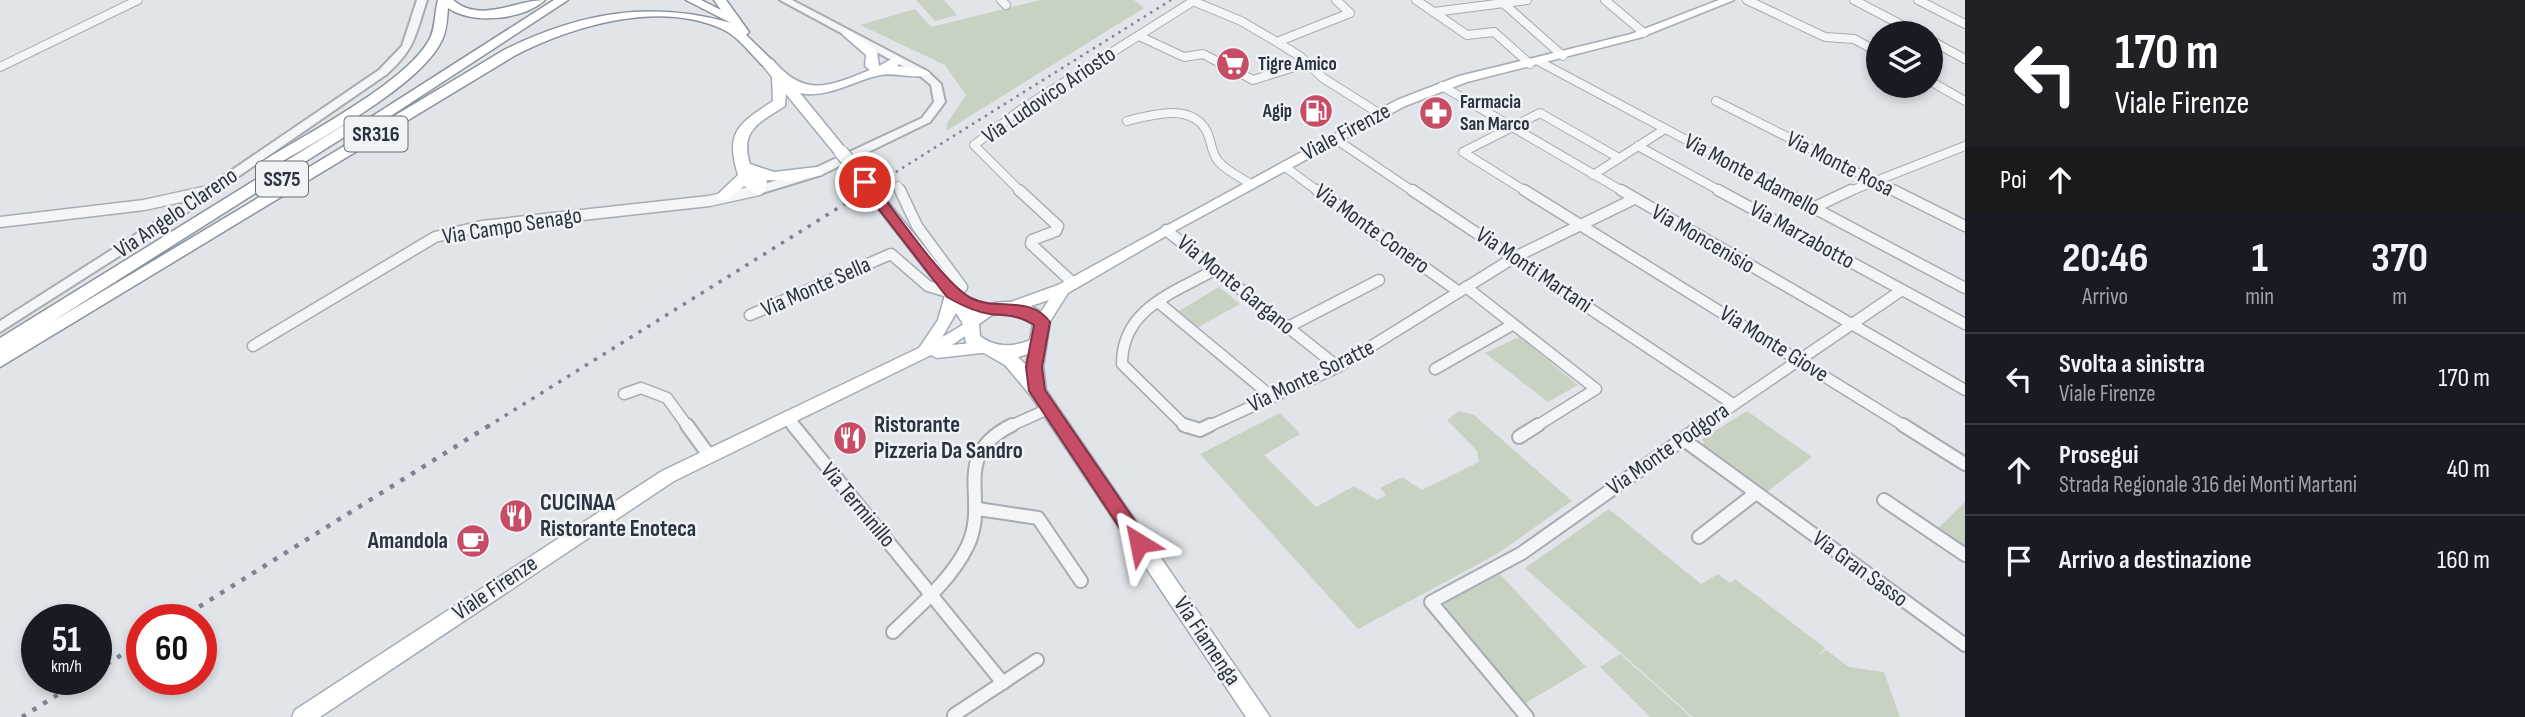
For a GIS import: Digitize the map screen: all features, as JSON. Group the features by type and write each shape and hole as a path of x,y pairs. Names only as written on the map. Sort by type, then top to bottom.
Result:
{"main road":[{"name":"SR316","path":"0,334 178,224 411,70 434,44 440,32 445,0 460,12 482,15 515,9 539,0"},
{"name":"SS75","path":"0,346 551,0"},
{"name":"SS75","path":"0,359 562,0"},
{"name":"SR316","path":"692,0 720,12 742,30"},
{"name":"SR316","path":"720,0 952,293 969,324 972,339 991,349"},
{"name":"Viale Firenze","path":"1010,308 1068,286 1334,138 1442,86 1644,33 1729,0"},
{"name":"SR316","path":"0,359 509,53 564,24 614,12 682,12 726,26 767,62"},
{"path":"848,34 872,54 876,69"},
{"path":"779,77 803,90 827,89 897,60"},
{"path":"876,69 906,70 923,74"},
{"path":"767,114 782,99 779,77"},
{"path":"759,190 761,182 748,171 739,153 741,134 751,122 767,114 786,111 813,120 814,101 827,89"},
{"path":"748,171 780,178 817,172"},
{"path":"720,198 748,171"},
{"name":"Viale Firenze","path":"922,353 956,348 1020,351 1038,344 1042,335 1042,322 1068,286"},
{"name":"SR316","path":"952,293 969,303 990,309"},
{"path":"922,353 946,321 952,293"},
{"name":"Viale Firenze","path":"302,717 566,541 708,454 922,353 969,324 976,315 990,309 1010,308 1029,312 1042,322"},
{"name":"Via Fiamenga","path":"1037,391 1034,367 1038,344"},
{"name":"Via Fiamenga","path":"991,349 1011,360 1037,391 1259,717"}],"street":[{"path":"0,67 138,0"},
{"name":"Via Angelo Clareno","path":"0,327 208,191 398,59 416,31 422,0"},
{"path":"1277,42 1350,13 1350,9 1336,0"},
{"name":"Via Monte Adamello","path":"1416,0 1467,34 1494,32 1535,63 1965,288"},
{"path":"1434,12 1502,1 1527,0"},
{"path":"1605,0 1644,33"},
{"path":"1746,0 1825,37 1854,39 1866,46"},
{"path":"1854,0 1894,21"},
{"path":"1918,0 1965,24"},
{"path":"1194,1 1241,20 1307,63 1323,78 1380,114"},
{"name":"Via Ludovico Ariosto","path":"1068,286 1033,247 1032,240 1056,231 1058,226 975,149 974,145 1022,109 1194,1"},
{"path":"1502,1 1563,56"},
{"path":"759,190 817,172 933,115 940,102 940,90 923,74 789,2"},
{"path":"1139,36 1184,57 1203,54 1253,80 1307,63"},
{"path":"1943,47 1965,59"},
{"name":"Via Moncenisio","path":"1442,86 1965,390"},
{"path":"1943,88 1965,101"},
{"name":"Via Monte Rosa","path":"1716,101 1965,226"},
{"path":"1127,121 1164,112 1194,120 1206,130 1209,148 1218,161 1251,184"},
{"path":"1510,125 1540,113 1619,158"},
{"name":"Via Monte Giove","path":"1510,125 1463,152 1583,224 1965,464"},
{"path":"1593,175 1665,129"},
{"name":"Via Monti Martani","path":"1334,138 1733,404"},
{"name":"Via Marzabotto","path":"1638,146 1965,324"},
{"path":"1813,208 1872,180 1960,148 1965,155"},
{"name":"Via Monte Conero","path":"1284,166 1463,289"},
{"path":"898,186 917,226 962,287 952,293"},
{"name":"Via Campo Senago","path":"253,346 435,237 503,223 720,198 759,190"},
{"path":"0,222 144,205 208,191"},
{"path":"1515,257 1634,199"},
{"name":"Via Monte Gargano","path":"1166,230 1338,367"},
{"name":"Via Monte Sella","path":"750,315 891,254 928,286 952,293"},
{"name":"Via Monte Soratte","path":"1158,302 1132,322 1121,349 1122,364 1187,428 1200,430 1338,367 1515,257"},
{"path":"1216,269 1158,302 1271,396"},
{"path":"1287,327 1379,280"},
{"path":"1463,289 1596,388 1519,437"},
{"name":"Via Monte Podgora","path":"1527,717 1431,603 1522,552 1797,359 1902,290"},
{"path":"1436,369 1512,324"},
{"path":"624,394 641,388 667,398 708,454"},
{"path":"893,632 967,550 978,509 973,468 979,448 994,436 1048,409"},
{"name":"Via Terminillo","path":"786,417 1003,683"},
{"name":"Via Gran Sasso","path":"1684,440 1965,645"},
{"path":"1699,537 1756,493"},
{"path":"1884,500 1965,555"},
{"path":"978,509 1038,518 1081,581"},
{"path":"954,715 1037,660"}],"green space":[{"path":"916,0 944,0 957,15 935,21"},
{"path":"1040,0 1134,0 1144,8 946,131 947,123 966,95 945,65 860,25 915,9 931,27"},
{"path":"1219,287 1240,304 1198,327 1179,311"},
{"path":"1519,337 1578,385 1548,402 1485,353"},
{"path":"1459,411 1474,415 1572,501 1497,554 1358,629 1200,454 1280,413 1300,434 1264,455 1316,507 1354,486 1377,500 1386,495 1380,488 1402,477 1422,490 1479,462 1477,451 1447,420"},
{"path":"1747,411 1812,457 1764,494 1708,453 1702,439"},
{"path":"1965,502 1965,555 1933,533"},
{"path":"1609,509 1701,584 1718,574 1730,583 1735,579 1825,648 1818,656 1826,650 1849,667 1884,672 1900,717 1693,717 1525,568"},
{"path":"1500,574 1586,667 1524,704 1447,616 1445,603"},
{"path":"1620,654 1691,717 1650,717 1600,667"}],"railway":[{"path":"864,192 1171,0"},
{"path":"487,427 867,190"},
{"path":"204,604 490,425"},
{"path":"112,661 126,652"},
{"path":"22,717 57,695"}],"place":[{"name":"Tigre Amico","path":"1233,64"},
{"name":"Agip","path":"1316,111"},
{"name":"Farmacia San Marco","path":"1436,113"},
{"name":"Ristorante Pizzeria Da Sandro","path":"850,438"},
{"name":"CUCINAA Ristorante Enoteca","path":"516,516"},
{"name":"Amandola","path":"473,541"}],"route":[{"path":"865,182 953,294 969,303 990,309 1020,309 1042,322 1042,335 1035,354 1034,367 1037,391 1139,543"}]}
